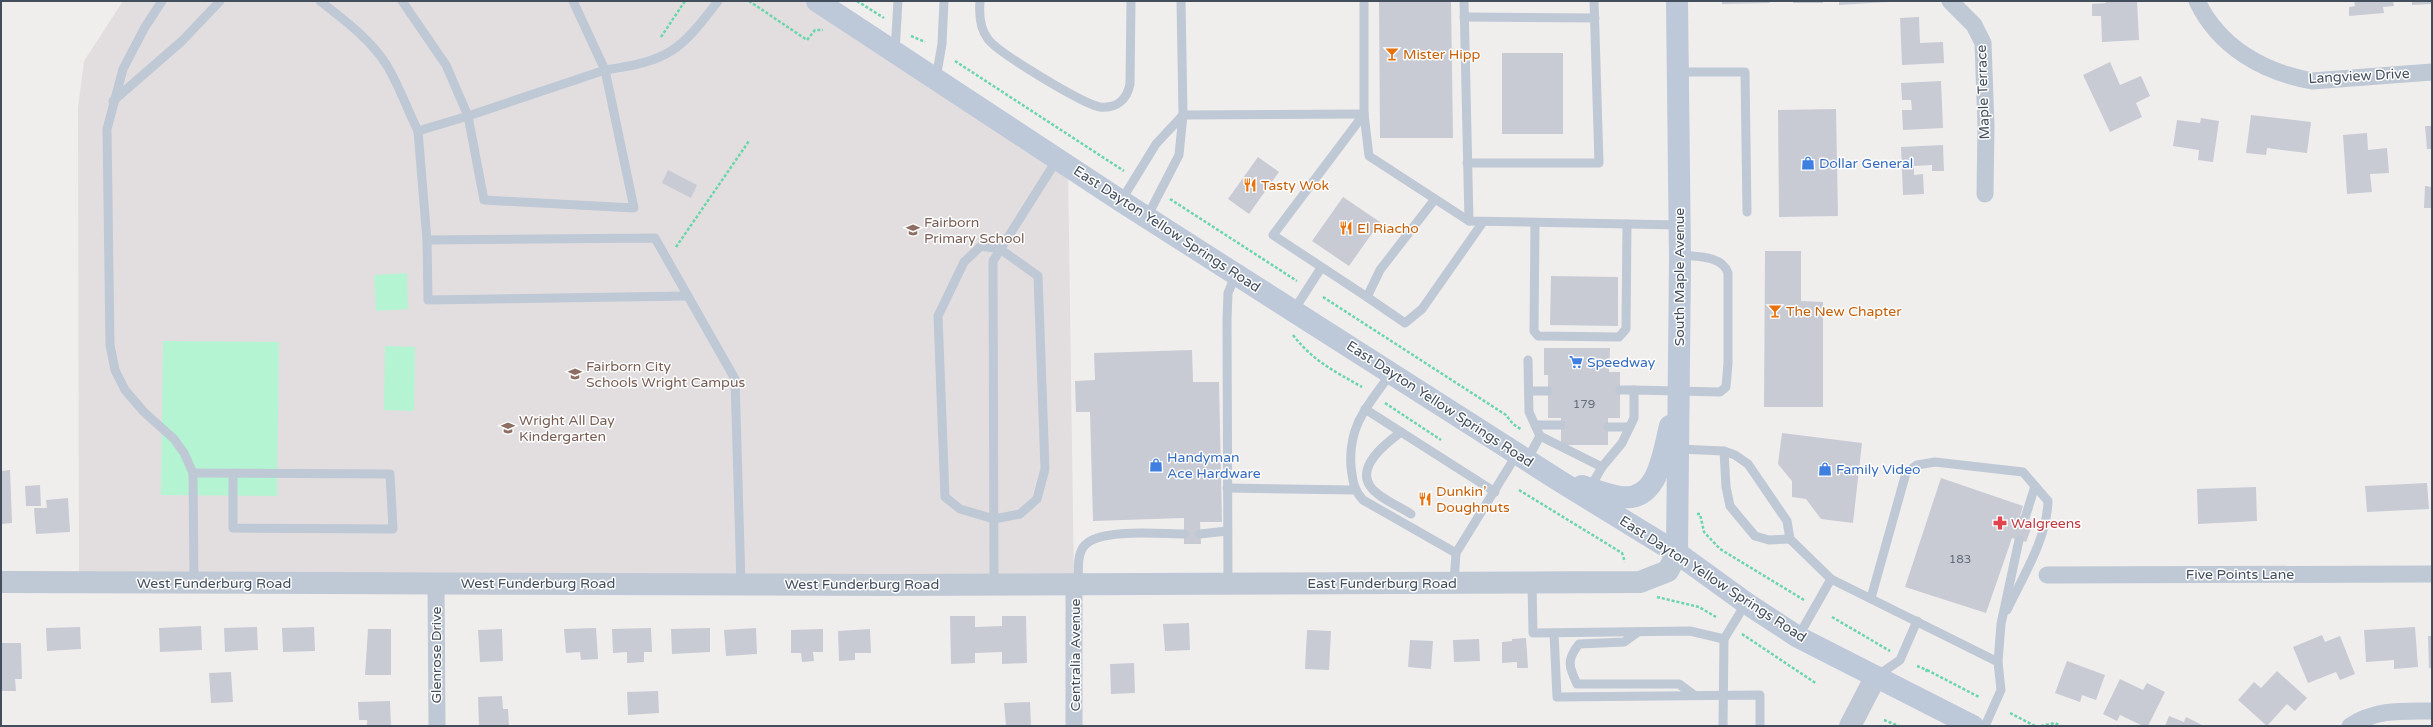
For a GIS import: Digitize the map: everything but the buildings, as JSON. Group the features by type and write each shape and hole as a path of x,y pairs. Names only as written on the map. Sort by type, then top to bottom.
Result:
{"main road":[{"name":"East Dayton Yellow Springs Road","path":"817,1 1058,158 1121,201 1294,310 1558,480 1677,553 1746,603 1798,636 1876,678 1973,726"},
{"name":"South Maple Avenue","path":"1677,1 1680,225 1677,553"},
{"path":"1558,480 1627,497 1640,493 1653,482 1658,472 1679,390"}],"street":[{"name":"Maple Terrace","path":"1950,1 1974,25 1983,43 1986,126 1985,194"},
{"name":"Langview Drive","path":"2197,1 2215,29 2231,46 2254,62 2297,78 2312,81 2432,72"},
{"name":"East Funderburg Road","path":"1076,584 1640,582 1668,571 1677,553"},
{"name":"Five Points Lane","path":"2047,575 2432,574"},
{"name":"West Funderburg Road","path":"1,582 194,584 1076,584"},
{"name":"Glenrose Drive","path":"436,583 436,726"},
{"name":"Centralia Avenue","path":"1074,726 1076,584"},
{"path":"1850,726 1876,678"},
{"path":"2350,726 2363,718 2387,711 2432,711"}],"lane":[{"path":"162,1 145,27 123,69 113,101 107,129 106,166 110,345 115,370 125,390 144,412 174,438 184,453 193,473 194,584"},
{"path":"113,101 182,41 220,1"},
{"path":"320,1 359,32 386,65 418,130 427,240 428,300 687,296"},
{"path":"402,1 446,65 468,116 484,200 634,208 605,70 573,1"},
{"path":"418,130 468,116 605,70 643,64 672,52 697,29 718,1"},
{"path":"895,53 898,1"},
{"path":"935,79 942,44 944,1"},
{"path":"980,1 981,23 988,39 1002,53 1082,99 1100,107 1122,103 1128,95 1130,84 1130,1"},
{"path":"1147,217 1179,155 1183,115 1181,1"},
{"path":"1364,1 1364,114 1369,156 1469,221 1680,225"},
{"path":"1464,1 1469,221"},
{"path":"1467,163 1599,163 1594,1"},
{"path":"1464,16 1595,18"},
{"path":"1677,72 1745,72 1747,212"},
{"path":"1121,201 1156,144 1183,115 1364,114"},
{"path":"1364,114 1273,235 1405,323 1422,309 1483,222"},
{"path":"994,584 993,261 1058,158"},
{"path":"1367,297 1380,270 1435,199"},
{"path":"1535,223 1534,331 1538,336 1612,337 1619,337 1626,330 1627,224"},
{"path":"427,240 655,238 735,379 741,584"},
{"path":"981,246 1000,249 1038,276 1046,469 1037,499 1020,514 994,518 960,509 945,497 938,316 964,262 981,246"},
{"path":"1620,390 1720,392 1726,387 1728,363 1728,273 1726,266 1715,259 1680,255"},
{"path":"1294,310 1321,268"},
{"path":"1228,584 1227,319 1228,292 1236,274"},
{"path":"1528,360 1529,412 1540,436 1602,467"},
{"path":"1391,373 1354,428 1350,452 1353,490 1362,500 1456,553"},
{"path":"1590,488 1602,467 1622,443 1634,418 1634,390"},
{"path":"1529,391 1548,391"},
{"path":"1366,409 1495,492"},
{"path":"1535,425 1561,425"},
{"path":"1608,427 1629,427"},
{"path":"1401,432 1375,454 1367,473 1367,480 1376,492 1411,514"},
{"path":"1454,582 1456,553 1495,492 1540,436"},
{"path":"1678,449 1724,451 1748,464 1787,521 1790,539 1831,579 1998,662"},
{"path":"1724,451 1726,487 1730,506 1755,536 1769,540 1790,539"},
{"path":"1870,598 1906,473 1917,465 1935,462 2023,472 2048,501 2048,516 2035,552 2000,624"},
{"path":"193,473 390,474 393,529 233,528 233,474"},
{"path":"2026,518 2035,486"},
{"path":"1227,488 1353,490"},
{"path":"1200,534 1227,531"},
{"path":"1076,584 1080,556 1084,545 1099,537 1184,534"},
{"path":"1985,726 2001,690 1998,662 2000,624 2018,540"},
{"path":"1798,636 1831,579"},
{"path":"1532,582 1533,633 1690,631 1724,639"},
{"path":"1723,726 1724,639 1746,603"},
{"path":"1876,678 1900,660 1917,621"},
{"path":"1638,632 1624,642 1579,644 1570,655 1570,670 1577,684 1679,684 1694,695"},
{"path":"1554,633 1557,697 1723,694 1760,695 1760,726"}],"path":[{"path":"661,37 685,1"},
{"path":"749,1 807,40 815,30 822,29 828,34"},
{"path":"857,1 889,22"},
{"path":"910,36 925,42"},
{"path":"955,61 1126,172"},
{"path":"672,252 749,141"},
{"path":"1168,198 1297,282"},
{"path":"1323,297 1506,415 1513,424 1526,432"},
{"path":"1291,333 1306,353 1326,367 1362,387"},
{"path":"1385,403 1443,441"},
{"path":"1519,490 1622,553 1626,562"},
{"path":"1697,514 1700,514 1704,532 1720,549 1806,601"},
{"path":"1650,598 1657,597 1699,607 1716,617"},
{"path":"1832,617 1890,651"},
{"path":"1738,631 1816,684"},
{"path":"1917,666 1926,672 1979,697"},
{"path":"2010,713 2035,726"},
{"path":"1884,720 1899,726"},
{"path":"2041,726 2055,723 2061,726"}],"shaded area":[{"name":"Fairborn City Schools Wright Campus","path":"123,1 817,1 1068,165 1074,584 79,583 78,108 84,61"}],"green space":[{"path":"407,273 408,309 376,311 374,275"},
{"path":"163,341 279,342 277,496 161,495"},
{"path":"385,346 415,347 414,411 384,410"}],"place":[{"name":"Mister Hipp","path":"1392,54"},
{"name":"Dollar General","path":"1808,163"},
{"name":"Tasty Wok","path":"1250,185"},
{"name":"El Riacho","path":"1346,228"},
{"name":"Fairborn Primary School","path":"913,230"},
{"name":"The New Chapter","path":"1775,311"},
{"name":"Speedway","path":"1576,362"},
{"name":"Fairborn City Schools Wright Campus","path":"575,374"},
{"name":"Wright All Day Kindergarten","path":"508,428"},
{"name":"Handyman Ace Hardware","path":"1156,465"},
{"name":"Family Video","path":"1825,469"},
{"name":"Dunkin’ Doughnuts","path":"1425,499"},
{"name":"Walgreens","path":"2000,523"}]}
